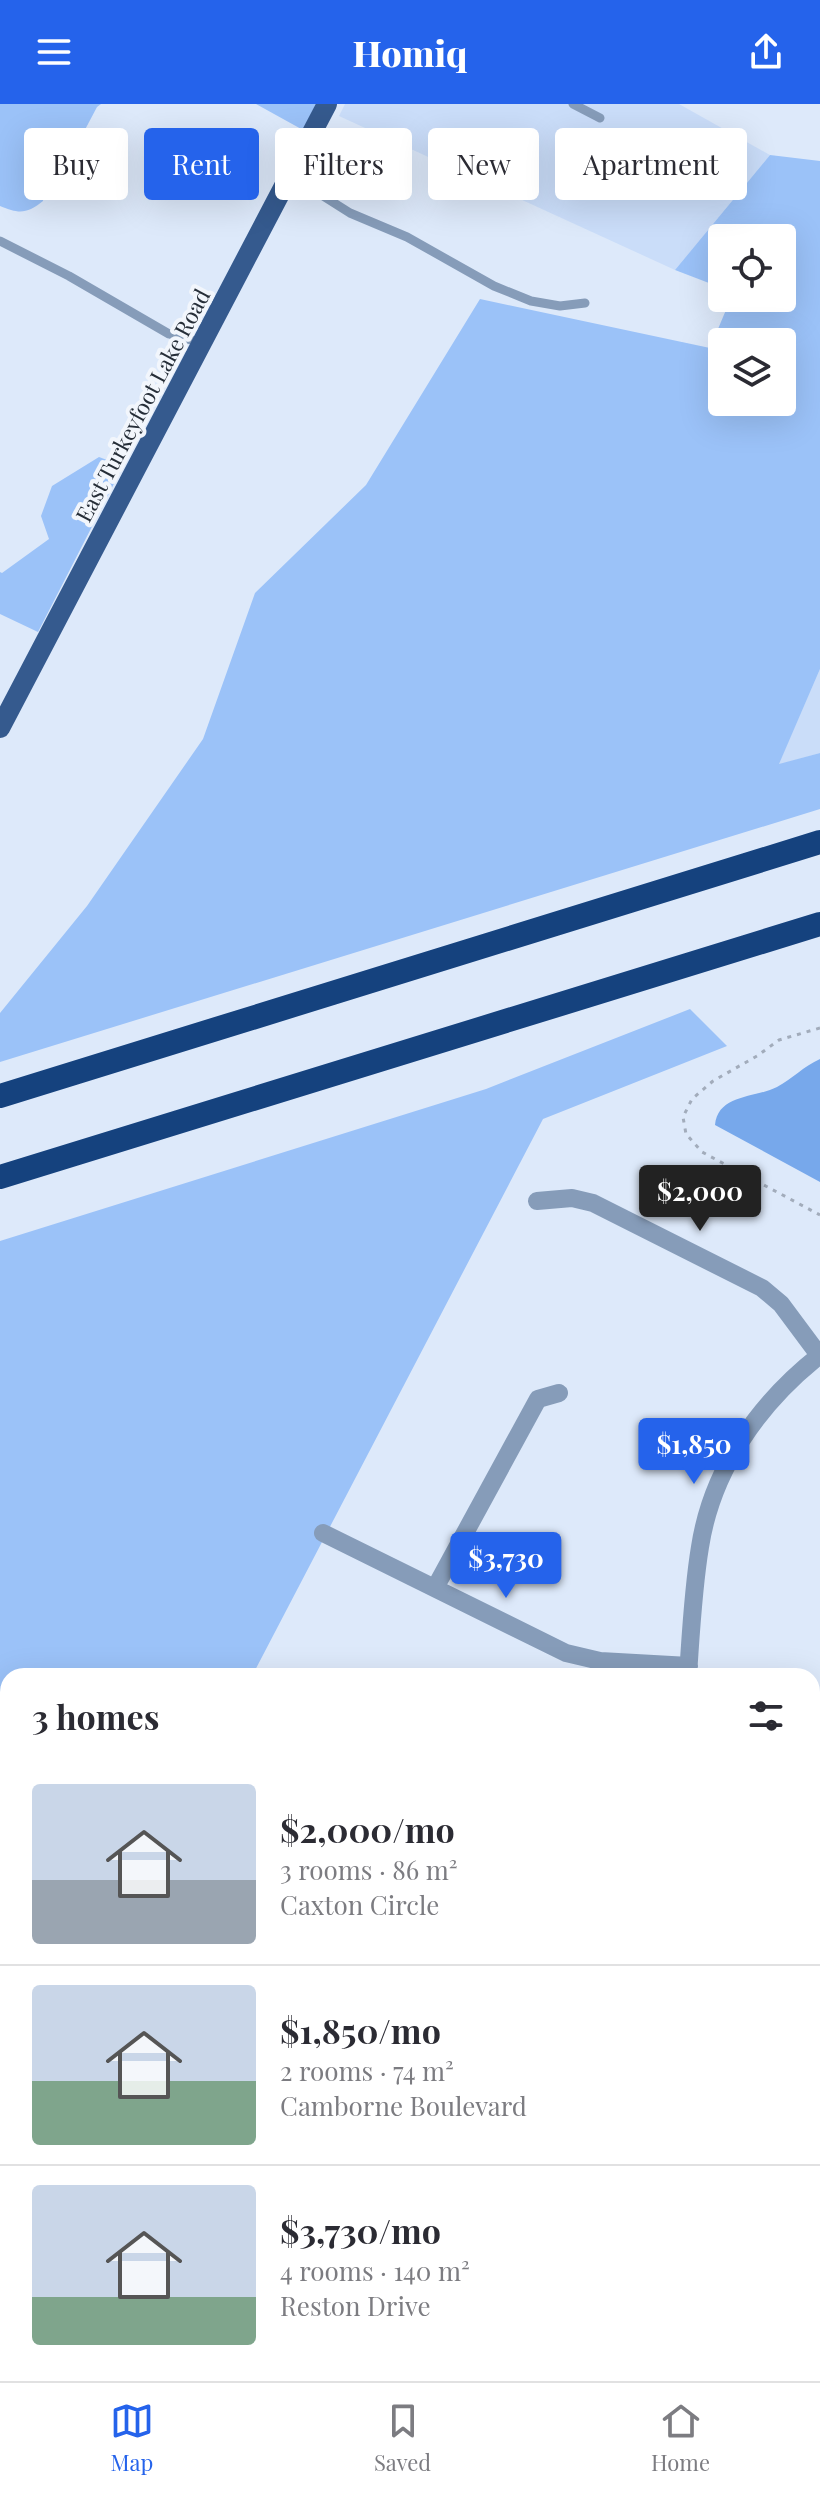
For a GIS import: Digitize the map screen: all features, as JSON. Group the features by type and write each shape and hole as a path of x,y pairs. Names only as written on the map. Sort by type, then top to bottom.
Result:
{"highway":[{"path":"0,1096 820,842"},
{"path":"0,1177 820,924"}],"main road":[{"name":"East Turkeyfoot Lake Road","path":"314,128 327,104"},
{"name":"East Turkeyfoot Lake Road","path":"0,728 277,200"}],"street":[{"path":"537,1201 572,1198 593,1203 762,1288 781,1304 820,1355 773,1396 733,1451 718,1482 700,1545 689,1668"},
{"path":"435,1588 538,1399 559,1393"},
{"path":"323,1533 566,1653 600,1661 662,1668"}],"lane":[{"path":"573,104 600,118"},
{"path":"329,200 350,213 407,237 494,286 531,301 560,306 585,303"},
{"path":"0,241 69,276 169,334 202,343"}],"path":[{"path":"820,1028 779,1040 713,1081 692,1099 683,1117 686,1134 702,1152 820,1215"}],"shaded area":[{"path":"0,104 101,104 86,128 24,128 24,200 43,201 27,210 0,206"},
{"path":"256,104 316,104 304,128"},
{"path":"345,104 679,104 722,128 555,128 555,200 733,200 713,224 708,224 708,230 675,270 522,200 539,200 539,128 428,128 428,157 412,149 412,128 365,128 339,116"},
{"path":"747,142 770,155 747,183"},
{"path":"770,155 820,161 820,669 779,764 820,753 820,809 0,1062 0,1013 87,906 203,739 255,593 366,485 480,299 708,348 708,416 796,416 796,328 718,328 725,312 796,312 796,224 713,224 733,200 747,200 747,183"},
{"path":"708,230 708,283 675,270"},
{"path":"99,457 123,466 38,632 0,614 0,572 49,539 41,516 52,486"},
{"path":"820,669 820,753 778,765"},
{"path":"690,1009 727,1046 543,1119 256,1668 0,1668 0,1241 486,1089"},
{"path":"820,1059 820,1182 715,1125 718,1115 730,1102 777,1087"}]}
